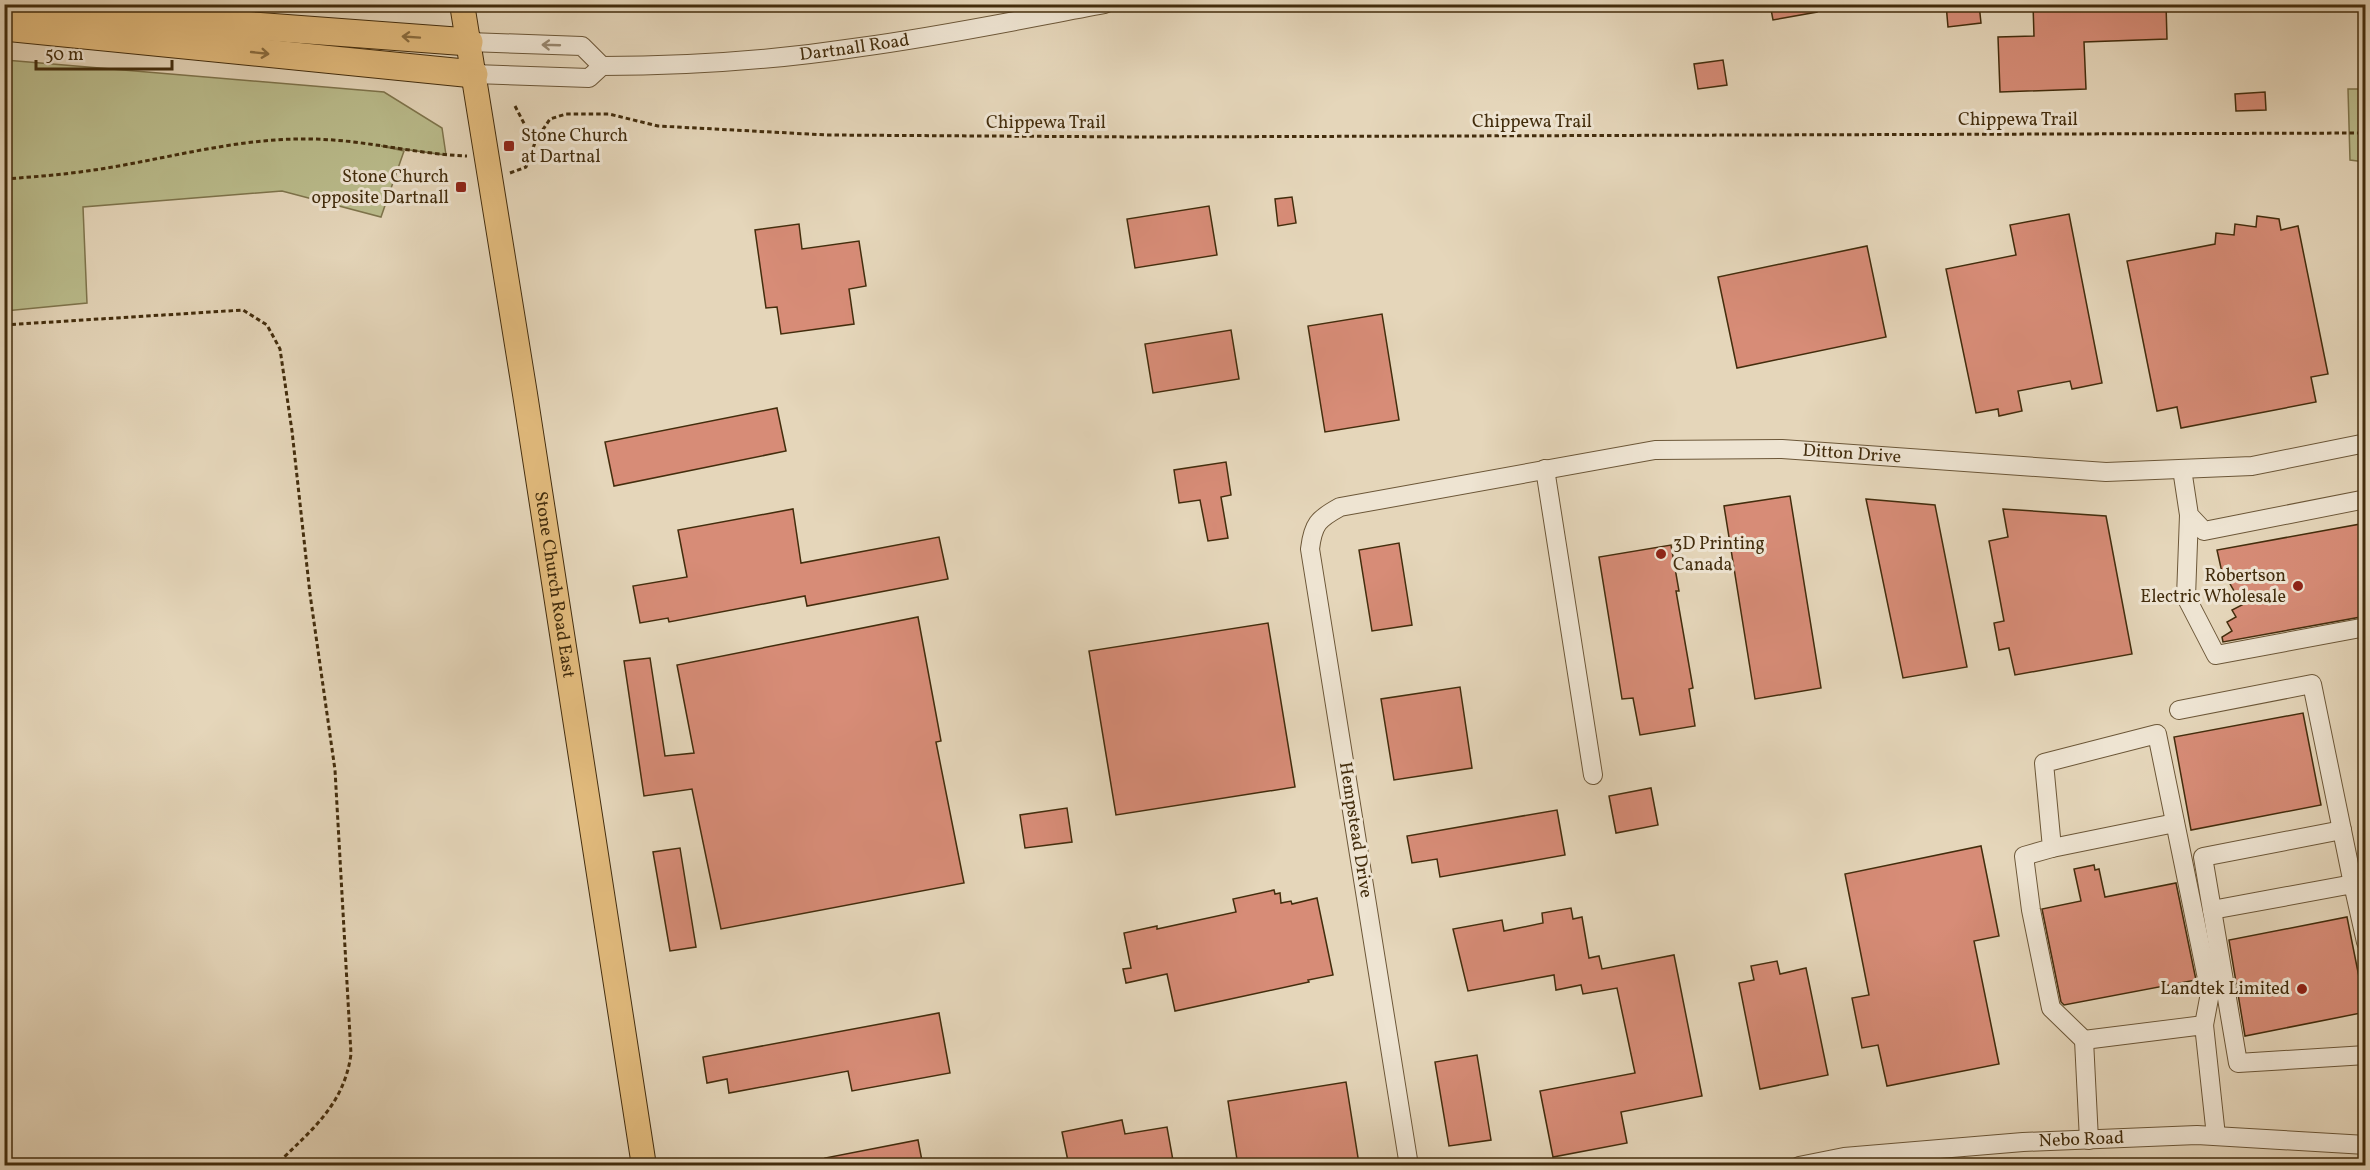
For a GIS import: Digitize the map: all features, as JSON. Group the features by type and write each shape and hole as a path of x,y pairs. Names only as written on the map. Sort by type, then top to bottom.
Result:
{"highway":[{"path":"73,4 147,18"},
{"path":"4,6 60,14 147,18 469,42"},
{"path":"4,27 474,74"}],"main road":[{"name":"Stone Church Road East","path":"462,4 644,1166"}],"street":[{"name":"Dartnall Road","path":"474,74 589,78 602,66 640,66 763,58 862,47 1105,4"},
{"path":"469,42 582,46 602,66"},
{"name":"Ditton Drive","path":"1340,507 1655,450 1782,449 2106,472 2252,466 2366,443"},
{"path":"2182,469 2188,515 2186,597 2216,655 2366,627"},
{"path":"1545,470 1593,775"},
{"path":"2188,515 2204,531 2366,499"},
{"name":"Hempstead Drive","path":"1340,507 1320,518 1312,534 1310,549 1409,1166"},
{"path":"2179,710 2312,684 2366,942"},
{"path":"2052,848 2044,763 2157,734 2210,993 2204,1025 2216,1136"},
{"path":"2090,1140 2084,1040 2051,1008 2031,910 2024,856 2052,848 2175,823"},
{"path":"2342,830 2203,857 2238,1063 2366,1055"},
{"path":"2212,910 2353,884"},
{"path":"2084,1040 2204,1025"},
{"name":"Nebo Road","path":"1799,1166 1844,1157 2023,1142 2216,1136 2366,1145"}],"path":[{"path":"4,179 87,171 249,142 307,139 350,141 515,172 526,167 536,140 515,106"},
{"name":"Chippewa Trail","path":"536,140 550,119 566,114 609,114 658,126 827,135 1120,137 2366,133"},
{"path":"4,325 243,310 267,325 280,349 292,431 310,594 335,770 351,1054 348,1075 329,1111 275,1166"}],"green space":[{"path":"5,60 384,92 442,128 446,155 381,146 404,151 381,217 282,191 83,207 87,303 5,311"},
{"path":"2348,89 2365,89 2365,162 2350,160"}],"building":[{"path":"1770,4 1817,4 1817,12 1773,20"},
{"path":"1946,4 1979,4 1981,23 1948,27"},
{"path":"2033,4 2166,4 2167,39 2084,42 2086,89 2000,92 1998,37 2034,36"},
{"path":"1723,60 1727,85 1698,89 1694,64"},
{"path":"2265,92 2266,110 2236,111 2235,94"},
{"path":"1292,197 1296,223 1278,226 1275,199"},
{"path":"1209,206 1217,255 1135,268 1127,219"},
{"path":"2069,214 2102,383 2072,389 2070,381 2018,391 2022,411 1999,416 1998,409 1976,413 1946,269 2016,255 2010,225"},
{"path":"2257,216 2279,219 2281,230 2298,226 2328,374 2311,377 2316,402 2181,428 2177,407 2157,411 2127,261 2215,244 2216,233 2234,235 2235,224 2256,227"},
{"path":"799,224 802,249 859,241 866,286 849,289 854,324 781,334 777,307 766,308 755,230"},
{"path":"1867,246 1886,337 1737,368 1718,277"},
{"path":"1382,314 1399,420 1325,432 1308,326"},
{"path":"1231,330 1239,379 1153,393 1145,344"},
{"path":"777,408 786,451 614,486 605,442"},
{"path":"1226,462 1231,495 1221,497 1228,538 1208,541 1200,500 1179,503 1174,470"},
{"path":"1790,496 1821,688 1755,699 1724,506"},
{"path":"1866,499 1935,505 1967,667 1903,678"},
{"path":"793,509 801,563 939,537 948,579 807,606 805,596 669,622 668,618 640,623 633,586 687,577 678,530"},
{"path":"2003,509 2106,516 2132,654 2015,675 2009,648 1999,650 1994,623 2004,621 1989,541 2008,537"},
{"name":"Robertson Electric Wholesale","path":"2366,523 2366,616 2223,642 2222,637 2232,631 2227,622 2236,617 2232,610 2242,605 2221,568 2217,550"},
{"path":"1399,543 1412,625 1372,631 1359,550"},
{"path":"1671,545 1679,591 1676,591 1693,688 1689,689 1695,726 1640,735 1633,698 1622,699 1599,557"},
{"path":"918,617 941,741 936,742 964,883 721,929 692,789 644,796 624,661 650,658 665,756 694,753 677,665"},
{"path":"1268,623 1295,787 1116,815 1089,651"},
{"path":"1460,687 1472,768 1394,780 1381,699"},
{"path":"2303,713 2321,805 2191,830 2174,737"},
{"path":"1651,788 1658,825 1616,833 1609,796"},
{"path":"1067,808 1072,842 1025,848 1020,815"},
{"path":"1557,810 1565,855 1440,877 1437,859 1412,863 1407,836"},
{"path":"1981,846 1999,936 1974,941 1999,1064 1887,1086 1878,1045 1862,1048 1852,998 1869,995 1845,874"},
{"path":"680,848 696,947 670,951 653,852"},
{"path":"2094,865 2095,870 2099,869 2105,897 2176,883 2196,980 2064,1005 2061,1002 2042,909 2081,901 2074,869"},
{"path":"1274,890 1275,894 1280,893 1281,903 1291,901 1292,904 1317,898 1333,975 1175,1011 1167,974 1126,983 1123,969 1131,968 1124,933 1157,926 1157,929 1236,912 1233,899"},
{"path":"1571,908 1573,919 1582,917 1589,958 1599,956 1602,969 1674,955 1702,1096 1621,1112 1627,1143 1553,1157 1540,1091 1635,1073 1617,988 1583,994 1581,985 1556,990 1554,975 1468,991 1453,929 1502,920 1504,931 1543,923 1542,913"},
{"path":"2347,917 2366,1012 2245,1036 2229,940"},
{"path":"1777,961 1780,974 1806,968 1828,1075 1760,1089 1739,983 1754,980 1751,966"},
{"path":"939,1013 950,1073 852,1091 848,1071 729,1093 727,1079 707,1083 703,1057"},
{"path":"1477,1055 1491,1140 1449,1146 1435,1062"},
{"path":"1346,1082 1359,1164 1348,1166 1238,1166 1228,1101"},
{"path":"1122,1120 1125,1134 1167,1127 1174,1166 1069,1166 1062,1132"},
{"path":"918,1140 923,1166 826,1166 825,1158"}],"place":[{"name":"Stone Church at Dartnal","path":"509,146"},
{"name":"Stone Church opposite Dartnall","path":"461,187"},
{"name":"3D Printing Canada","path":"1661,554"},
{"name":"Robertson Electric Wholesale","path":"2298,586"},
{"name":"Landtek Limited","path":"2302,989"}]}
